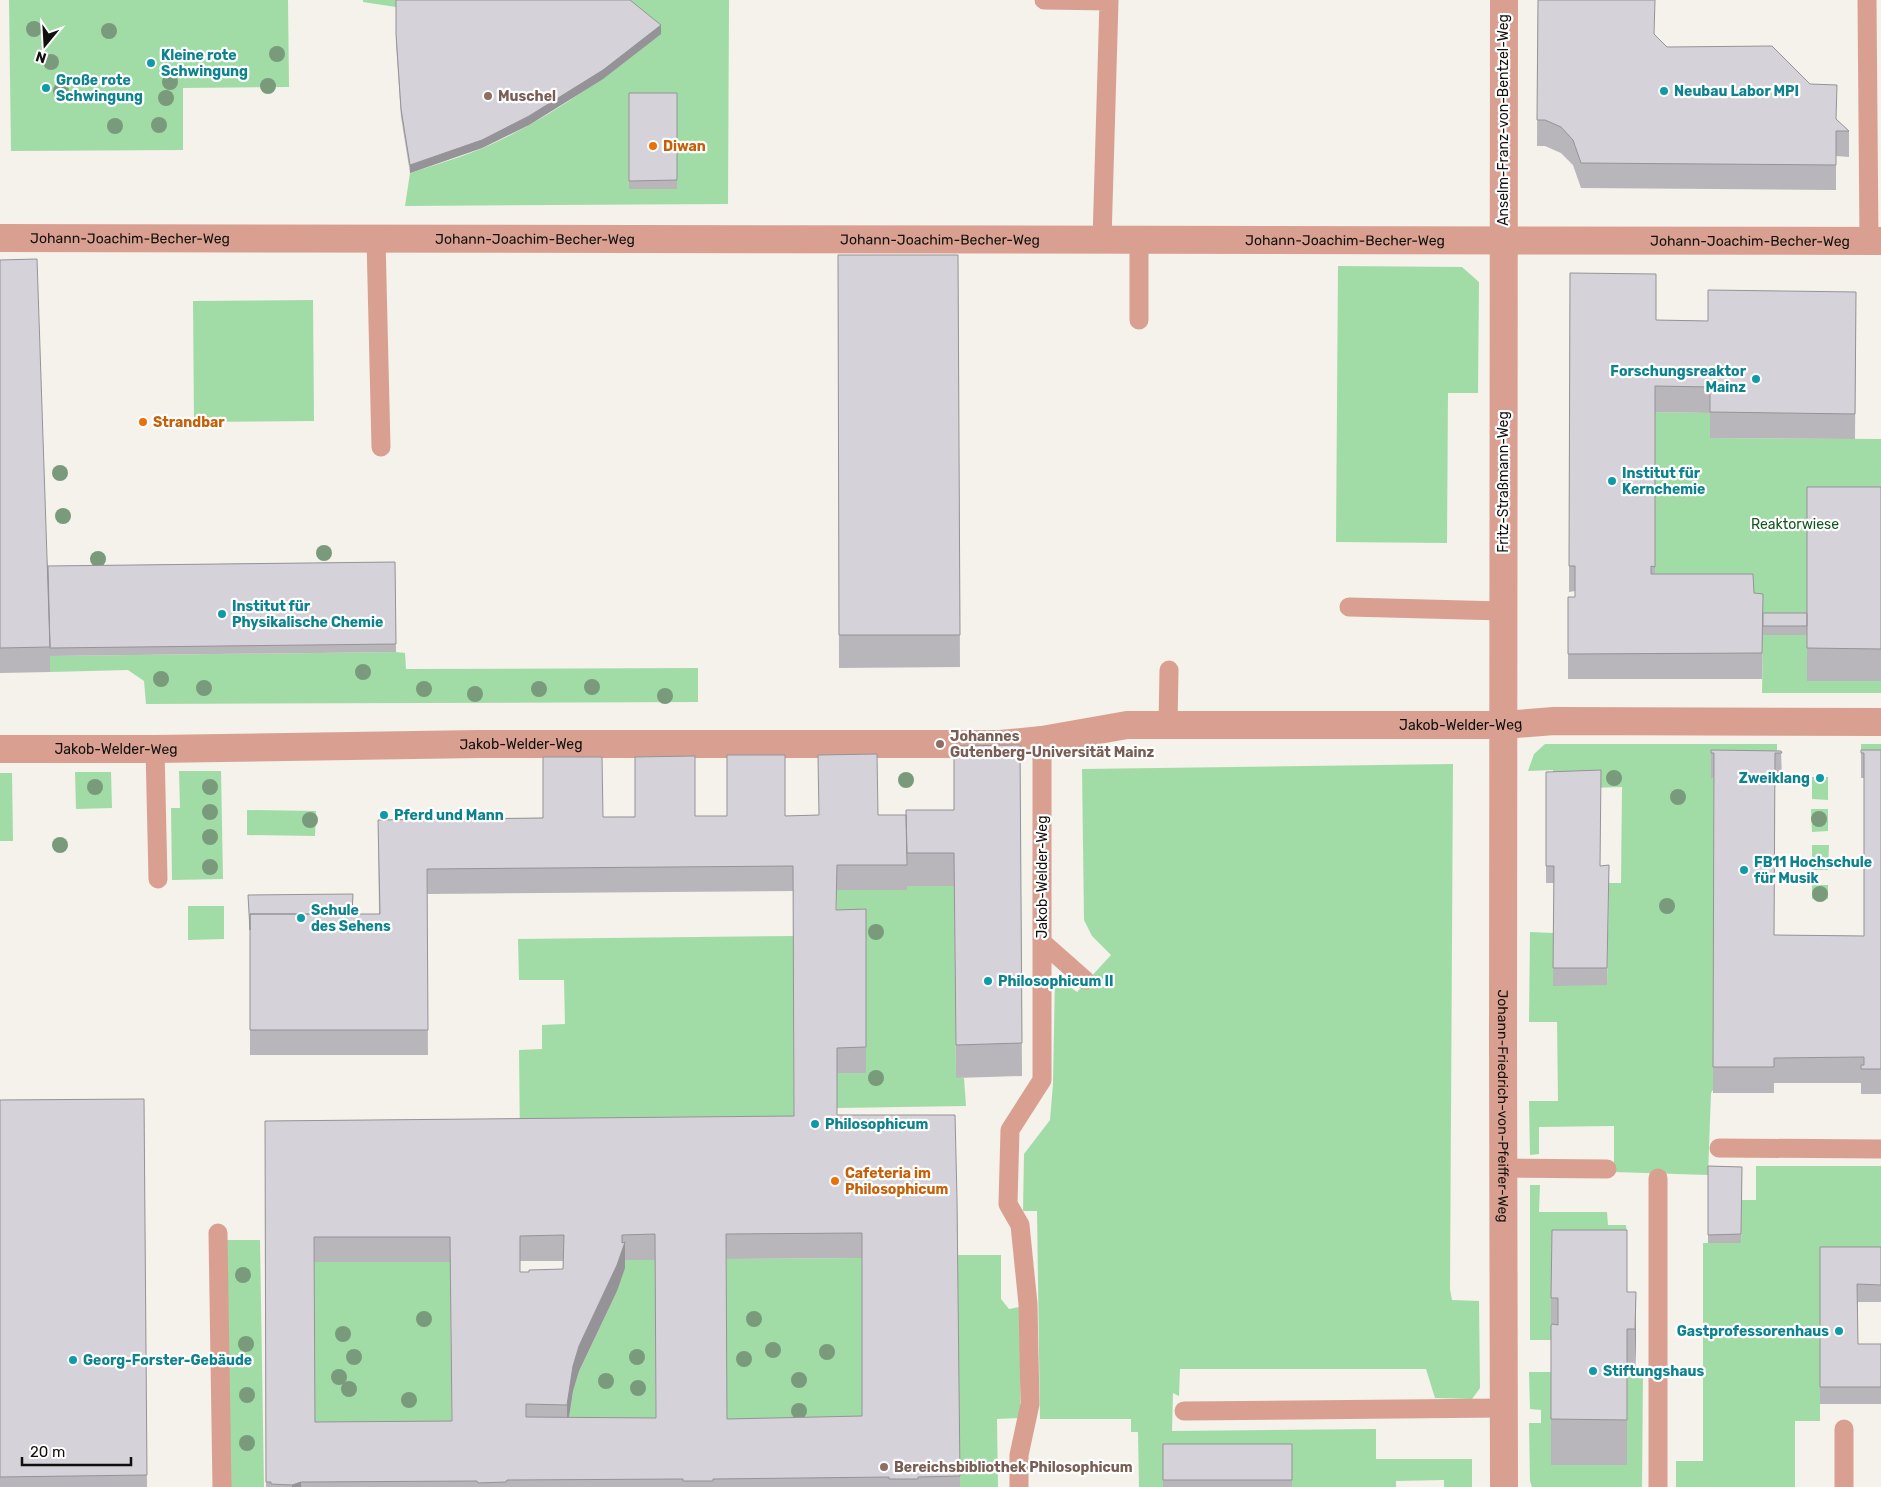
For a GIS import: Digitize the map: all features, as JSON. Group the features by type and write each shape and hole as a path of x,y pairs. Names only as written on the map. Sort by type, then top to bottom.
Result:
{"street":[{"name":"Anselm-Franz-von-Bentzel-Weg","path":"1503,240 1504,0"},
{"name":"Johann-Joachim-Becher-Weg","path":"0,238 1875,241"},
{"name":"Fritz-Straßmann-Weg","path":"1503,240 1503,724"},
{"name":"Jakob-Welder-Weg","path":"0,749 155,749 472,744 1000,744 1042,740 1127,725 1503,724 1554,721 1881,722"},
{"name":"Johann-Friedrich-von-Pfeiffer-Weg","path":"1503,724 1504,1487"}],"lane":[{"path":"1044,0 1109,1 1102,240"},
{"path":"1867,0 1875,241"},
{"path":"376,239 381,447"},
{"path":"1139,240 1139,320"},
{"path":"1349,607 1503,611"},
{"path":"1168,725 1169,670"},
{"name":"Jakob-Welder-Weg","path":"1019,1487 1019,1455 1030,1404 1028,1304 1020,1225 1008,1204 1010,1130 1042,1080 1042,740"},
{"path":"155,749 158,879"},
{"path":"1042,942 1085,980"},
{"path":"1719,1148 1881,1149"},
{"path":"1503,1168 1607,1169"},
{"path":"1658,1178 1658,1487"},
{"path":"218,1233 222,1487"},
{"path":"1184,1411 1504,1408"},
{"path":"1844,1429 1844,1487"}],"green space":[{"path":"9,0 288,0 289,87 183,88 183,150 11,151"},
{"path":"363,0 397,0 396,7 363,2"},
{"path":"619,0 729,0 728,204 405,206 410,173 483,148 507,137 575,97 660,34"},
{"path":"1338,266 1462,267 1479,282 1478,393 1448,393 1447,543 1336,542"},
{"path":"313,300 314,421 194,422 193,301"},
{"name":"Reaktorwiese","path":"1655,412 1710,413 1710,438 1881,439 1881,693 1762,693 1763,622 1651,592"},
{"path":"405,653 406,669 698,668 698,702 146,704 144,681 128,670 50,672 49,656"},
{"path":"1545,744 1777,744 1777,776 1712,776 1711,779 1714,778 1713,1090 1711,1093 1708,1175 1614,1172 1614,1126 1539,1127 1539,1154 1530,1155 1529,1101 1558,1101 1557,1022 1529,1022 1530,932 1554,933 1607,985 1609,883 1621,883 1622,787 1552,789 1553,770 1528,771 1534,754"},
{"path":"1861,744 1881,744 1881,776 1861,775"},
{"path":"1453,764 1450,1289 1452,1300 1479,1301 1480,1388 1472,1399 1435,1398 1426,1369 1180,1369 1179,1396 1173,1393 1172,1431 1376,1429 1376,1459 1472,1459 1472,1487 1444,1487 1444,1480 1396,1481 1396,1487 1139,1487 1138,1432 1131,1432 1131,1419 1040,1419 1037,1211 1023,1211 1024,1154 1050,1120 1053,1084 1055,976 1077,992 1111,955 1092,936 1084,920 1082,769"},
{"path":"179,771 221,771 223,879 172,880 171,808 180,808"},
{"path":"75,772 111,772 112,808 76,809"},
{"path":"0,773 12,773 13,841 0,841"},
{"path":"1812,777 1828,777 1828,800 1812,799"},
{"path":"1811,809 1828,809 1828,831 1812,832"},
{"path":"247,810 316,811 315,836 247,835"},
{"path":"1812,845 1829,845 1828,870 1812,870"},
{"path":"1812,885 1828,885 1828,899 1812,899"},
{"path":"907,886 954,886 956,1078 964,1078 966,1106 837,1108 837,1073 866,1073 836,935 837,890 906,890"},
{"path":"188,906 224,906 224,939 188,940"},
{"path":"793,936 794,1141 520,1144 519,1050 542,1049 542,1025 565,1024 564,980 519,980 518,939"},
{"path":"1756,1166 1881,1166 1881,1265 1820,1265 1820,1421 1795,1421 1795,1487 1676,1487 1676,1461 1703,1461 1703,1243 1741,1243 1742,1200 1756,1200"},
{"path":"1530,1185 1540,1185 1539,1212 1607,1212 1608,1225 1626,1225 1627,1236 1551,1340 1530,1340"},
{"path":"225,1240 260,1240 264,1487 231,1487"},
{"path":"957,1255 1001,1255 1001,1299 1009,1309 1020,1307 1020,1418 997,1419 998,1487 959,1487"},
{"path":"862,1258 862,1442 727,1444 726,1259"},
{"path":"622,1260 655,1260 656,1443 567,1430 573,1391 579,1371 617,1291"},
{"path":"314,1262 450,1262 452,1447 315,1447"},
{"path":"1529,1372 1551,1372 1551,1465 1626,1465 1627,1374 1643,1374 1642,1487 1532,1487 1530,1481 1529,1423 1541,1423 1541,1410 1530,1409"}],"building":[{"name":"Muschel","path":"396,0 630,0 661,25 603,70 529,116 482,140 410,165 401,109 396,34"},
{"name":"Neubau Labor MPI","path":"1538,0 1655,0 1654,34 1667,47 1772,46 1810,84 1837,85 1836,119 1849,131 1836,131 1836,165 1581,163 1573,140 1561,127 1545,120 1537,120"},
{"name":"Diwan","path":"629,93 677,93 677,180 629,181"},
{"path":"838,255 958,255 960,635 839,635"},
{"path":"37,259 50,647 0,648 0,260"},
{"path":"1570,273 1656,274 1656,320 1708,321 1708,290 1856,292 1855,414 1710,412 1710,387 1655,386 1655,567 1651,566 1651,574 1753,574 1754,593 1763,594 1762,653 1568,654 1568,597 1575,597 1575,566 1569,566"},
{"path":"1807,487 1881,487 1881,649 1807,648"},
{"name":"Institut für Physikalische Chemie","path":"395,562 396,644 50,648 48,566"},
{"path":"1763,613 1807,613 1807,626 1763,626"},
{"name":"Philosophicum II","path":"1020,745 1022,1043 956,1045 954,853 907,853 906,810 954,810 954,746"},
{"name":"FB11 Hochschule für Musik","path":"1711,750 1781,751 1782,753 1775,753 1774,935 1864,936 1864,753 1861,753 1861,750 1881,750 1881,1069 1861,1069 1861,1065 1864,1065 1864,1057 1774,1058 1774,1067 1713,1067 1714,753 1711,753"},
{"name":"Philosophicum","path":"877,754 878,815 906,815 907,865 837,865 836,910 866,909 866,1047 837,1048 837,1115 955,1115 960,1476 918,1477 918,1479 889,1479 889,1477 713,1479 713,1481 683,1481 683,1479 507,1480 506,1482 478,1483 477,1481 301,1482 292,1485 266,1482 265,1121 794,1116 793,866 427,869 428,1030 250,1030 250,914 380,914 378,820 543,818 543,757 602,757 603,817 635,817 635,757 695,756 695,816 727,816 727,755 785,755 785,816 819,815 818,755","holes":["862,1233 862,1416 727,1419 726,1234","655,1234 656,1418 526,1417 526,1404 567,1405 573,1366 579,1346 617,1265 625,1242 622,1243 622,1235","564,1235 563,1269 520,1272 520,1236","314,1237 450,1237 452,1421 315,1422"]},
{"path":"1601,770 1600,866 1609,865 1607,968 1553,968 1554,866 1546,866 1546,772"},
{"path":"353,894 352,914 250,914 250,930 248,895"},
{"name":"Georg-Forster-Gebäude","path":"144,1099 147,1475 0,1477 0,1100"},
{"path":"1708,1166 1742,1167 1741,1234 1708,1235"},
{"name":"Stiftungshaus","path":"1552,1230 1627,1230 1627,1292 1636,1292 1635,1329 1627,1329 1627,1420 1551,1419 1551,1326 1552,1324 1558,1325 1558,1298 1551,1298"},
{"name":"Gastprofessorenhaus","path":"1820,1247 1881,1247 1881,1285 1857,1284 1858,1344 1881,1344 1881,1387 1820,1387"},
{"path":"1163,1444 1292,1444 1292,1480 1163,1480"}],"place":[{"name":"Kleine rote Schwingung","path":"151,63"},
{"name":"Große rote Schwingung","path":"46,88"},
{"name":"Neubau Labor MPI","path":"1664,91"},
{"name":"Muschel","path":"488,96"},
{"name":"Diwan","path":"653,146"},
{"name":"Forschungsreaktor Mainz","path":"1756,379"},
{"name":"Strandbar","path":"143,422"},
{"name":"Institut für Kernchemie","path":"1612,481"},
{"name":"Institut für Physikalische Chemie","path":"222,614"},
{"name":"Johannes Gutenberg-Universität Mainz","path":"940,744"},
{"name":"Zweiklang","path":"1820,778"},
{"name":"Pferd und Mann","path":"384,815"},
{"name":"FB11 Hochschule für Musik","path":"1744,870"},
{"name":"Schule des Sehens","path":"301,918"},
{"name":"Philosophicum II","path":"988,981"},
{"name":"Philosophicum","path":"815,1124"},
{"name":"Cafeteria im Philosophicum","path":"835,1181"},
{"name":"Gastprofessorenhaus","path":"1839,1331"},
{"name":"Georg-Forster-Gebäude","path":"73,1360"},
{"name":"Stiftungshaus","path":"1593,1371"},
{"name":"Bereichsbibliothek Philosophicum","path":"884,1467"}]}
